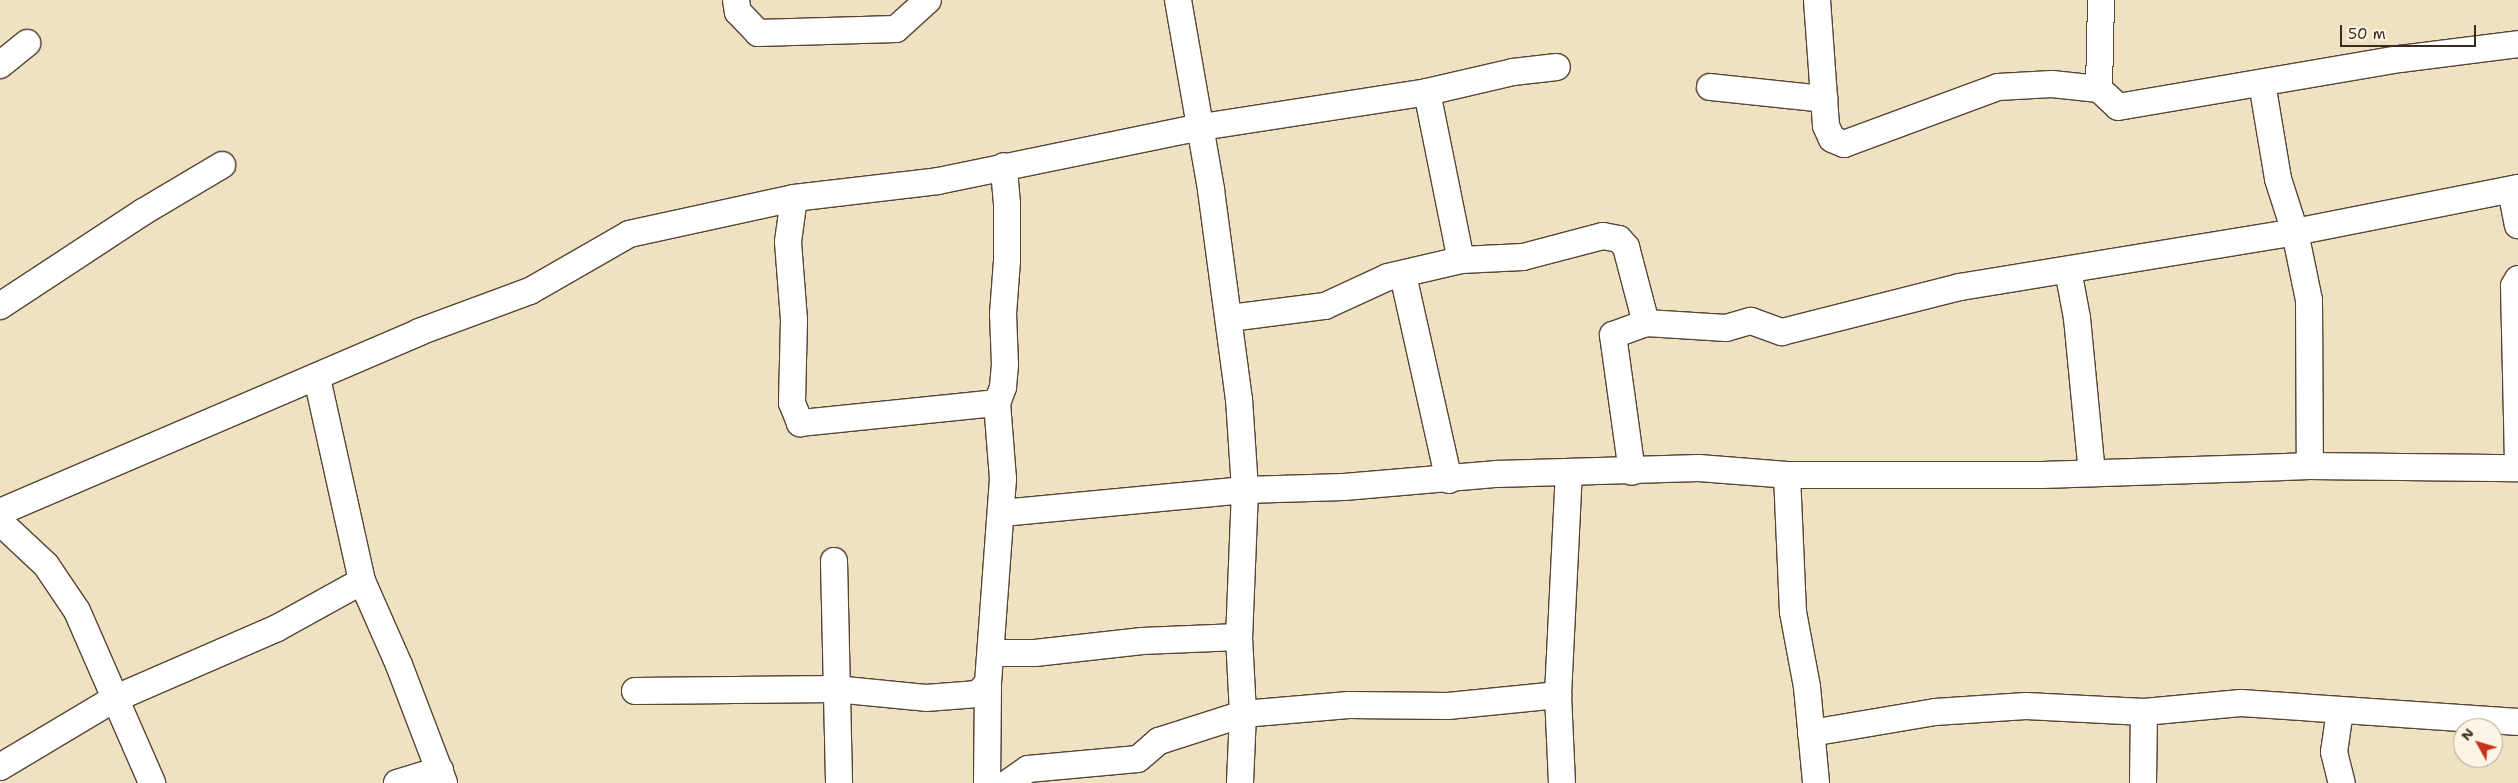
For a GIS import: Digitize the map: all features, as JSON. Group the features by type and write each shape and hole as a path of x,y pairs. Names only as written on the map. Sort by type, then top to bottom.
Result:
{"street":[{"path":"736,0 738,12 758,33 896,29 928,0"},
{"path":"1178,0 1202,127 1217,249 1230,318 1245,490 1239,637 1243,714 1240,783"},
{"path":"1817,0 1826,126 1832,139 1844,144 1998,87 2052,84 2099,89 2118,107 2400,59 2518,44"},
{"path":"2099,89 2101,0"},
{"path":"0,65 26,43"},
{"path":"0,512 317,378 419,332 530,291 629,234 794,198 938,181 1004,166 1136,143 1202,127 1428,92 1513,72 1557,67"},
{"path":"2262,83 2278,179 2295,232 2309,300 2310,466"},
{"path":"1710,87 1824,99"},
{"path":"1428,92 1461,260"},
{"path":"0,306 143,212 222,165"},
{"path":"987,783 988,683 992,653 1002,513 1002,456 997,403 1003,387 1005,364 1002,314 1007,261 1007,204 1004,166"},
{"path":"1632,472 1613,335 1646,323 1726,328 1751,321 1782,332 1960,287 2295,232 2518,188 2511,190 2518,225"},
{"path":"794,198 788,242 794,320 792,404 800,423 997,403"},
{"path":"1230,318 1325,306 1388,278 1403,276 1461,260 1523,258 1603,236 1619,239 1629,254 1646,323"},
{"path":"2068,270 2077,318 2092,473"},
{"path":"1403,276 1450,480"},
{"path":"1002,513 1245,490 1450,480 1497,474 1632,472 1699,468 1788,475 2092,473 2310,466 2518,467 2514,286 2518,279"},
{"path":"317,378 362,582 442,777 396,783"},
{"path":"1562,783 1558,696 1569,472"},
{"path":"1788,475 1793,612 1807,687 1816,783"},
{"path":"0,522 46,566 77,611 152,783"},
{"path":"834,562 840,783"},
{"path":"0,767 114,699 276,628 362,582"},
{"path":"992,653 1035,653 1142,641 1239,637"},
{"path":"634,691 836,688 926,698 978,694 988,683"},
{"path":"1008,783 1028,769 1138,759 1159,741 1243,714 1349,705 1448,706 1558,696"},
{"path":"1811,733 1936,712 2008,707 2144,712 2241,703 2518,722"},
{"path":"2340,711 2334,752 2342,783"},
{"path":"2143,783 2144,712"}]}
